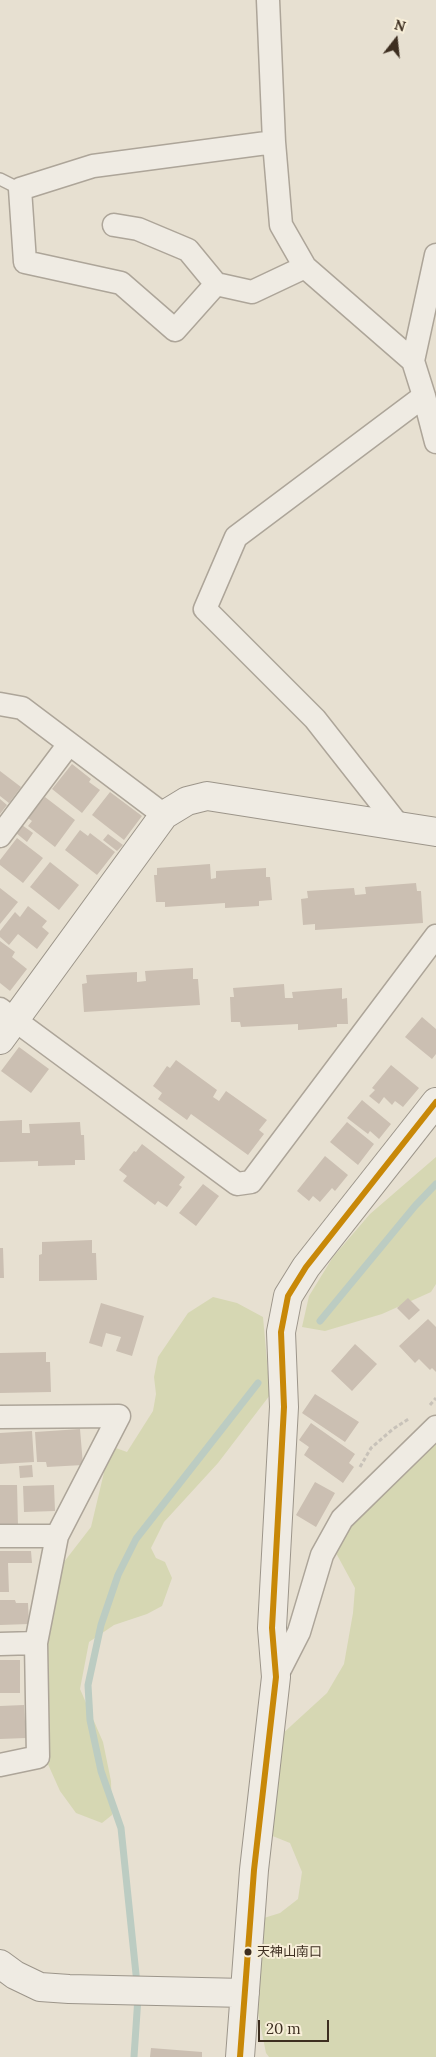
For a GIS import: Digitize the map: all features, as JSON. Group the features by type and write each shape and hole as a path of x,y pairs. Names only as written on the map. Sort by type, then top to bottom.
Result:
{"street":[{"path":"268,0 274,142 281,225 305,267 413,361"},
{"path":"216,284 175,330 121,283 25,262 20,190 93,166 274,142"},
{"path":"114,225 138,229 188,250 216,284 252,292 305,267"},
{"path":"436,255 413,361 436,442"},
{"path":"399,826 315,719 205,609 236,537 424,396"},
{"path":"0,704 22,708 164,815"},
{"path":"0,836 68,744"},
{"path":"436,832 207,796 187,801 164,815 5,1023 237,1184 251,1182 436,936"},
{"path":"240,2057 254,1870 276,1677 272,1628 284,1407 281,1332 288,1296 306,1267 436,1102"},
{"path":"0,1418 118,1416 57,1536 36,1644 38,1757 0,1764"},
{"path":"276,1677 299,1632 322,1555 342,1518 436,1427"},
{"path":"0,1536 57,1536"},
{"path":"0,1644 36,1644"},
{"path":"0,1964 15,1975 40,1987 245,1993"}],"lane":[{"path":"0,179 20,190"}],"green space":[{"path":"436,1157 436,1284 431,1292 382,1314 325,1331 302,1327 309,1296 333,1257 370,1214"},
{"path":"213,1297 237,1303 263,1317 270,1395 218,1463 164,1522 151,1548 156,1558 165,1562 172,1578 162,1606 147,1614 114,1625 89,1642 80,1689 103,1742 111,1781 112,1815 102,1823 76,1813 60,1791 47,1762 41,1644 57,1571 91,1527 106,1464 113,1447 127,1452 153,1411 156,1394 154,1377 158,1357 188,1313"},
{"path":"436,1439 436,2057 269,2057 266,2053 256,2003 264,1918 280,1913 298,1899 302,1872 290,1843 270,1835 280,1736 327,1693 344,1664 353,1613 355,1588 336,1553 349,1526"}],"building":[{"path":"72,764 91,779 89,782 100,790 82,813 52,789"},
{"path":"0,771 21,787 9,803 0,796"},
{"path":"110,792 142,816 124,840 92,815"},
{"path":"45,797 75,820 55,847 28,826 32,821 28,818"},
{"path":"0,799 7,805 0,814"},
{"path":"22,825 33,833 27,842 16,833"},
{"path":"80,830 88,836 90,833 115,852 97,875 65,850"},
{"path":"108,834 123,845 117,851 103,840"},
{"path":"17,838 43,858 23,883 0,865 0,860"},
{"path":"50,862 79,885 59,910 30,887"},
{"path":"210,864 211,879 216,878 216,871 266,868 266,877 270,877 272,900 259,901 259,906 225,908 225,903 165,907 165,902 156,902 154,875 157,875 157,868"},
{"path":"416,883 417,891 421,891 423,923 315,930 315,924 303,925 301,899 308,898 307,891 354,888 355,895 366,894 365,887"},
{"path":"0,888 18,902 0,924"},
{"path":"28,906 47,921 42,927 49,933 37,949 18,934 9,945 0,937 0,931 15,912 20,917"},
{"path":"0,941 15,952 12,957 27,969 10,991 0,983"},
{"path":"193,968 193,979 198,979 200,1005 84,1012 82,984 87,983 86,975 137,972 137,982 146,981 145,971"},
{"path":"284,984 285,998 293,998 292,992 342,988 342,999 347,998 348,1024 337,1024 337,1027 298,1030 298,1024 241,1027 240,1022 231,1022 230,997 234,997 233,988"},
{"path":"422,1017 436,1029 436,1054 432,1059 405,1037"},
{"path":"19,1047 49,1069 31,1093 1,1071"},
{"path":"176,1060 217,1090 213,1097 219,1101 226,1091 267,1120 259,1130 264,1134 248,1155 191,1114 187,1120 158,1099 162,1093 153,1086 167,1066 170,1068"},
{"path":"391,1065 419,1088 403,1107 395,1101 392,1105 384,1097 379,1104 369,1096 375,1090 372,1088"},
{"path":"362,1100 391,1124 379,1139 370,1131 368,1134 347,1118"},
{"path":"22,1120 22,1133 30,1133 29,1124 80,1122 81,1135 84,1135 85,1160 75,1160 75,1165 38,1166 38,1161 0,1162 0,1121"},
{"path":"347,1122 374,1144 358,1165 330,1142"},
{"path":"142,1144 185,1177 179,1185 182,1187 167,1207 158,1201 155,1205 123,1181 127,1176 119,1170"},
{"path":"325,1156 348,1175 335,1191 332,1188 320,1202 313,1196 309,1201 297,1191"},
{"path":"203,1184 219,1196 196,1226 179,1213"},
{"path":"92,1240 92,1253 96,1253 97,1280 39,1281 39,1255 42,1254 42,1242"},
{"path":"0,1248 3,1248 4,1278 0,1278"},
{"path":"408,1298 420,1310 409,1320 397,1308"},
{"path":"101,1303 144,1316 132,1356 116,1351 121,1337 106,1333 102,1347 89,1343"},
{"path":"428,1319 436,1327 436,1372 432,1368 430,1370 419,1359 415,1363 399,1346"},
{"path":"355,1344 377,1364 352,1391 331,1371"},
{"path":"46,1352 46,1362 50,1362 51,1392 0,1393 0,1353"},
{"path":"315,1394 359,1422 345,1442 302,1413"},
{"path":"311,1423 355,1454 349,1463 354,1467 343,1483 304,1455 309,1447 299,1440"},
{"path":"80,1429 83,1465 47,1467 46,1462 37,1462 35,1432"},
{"path":"32,1431 34,1462 0,1464 0,1433"},
{"path":"32,1465 33,1477 20,1478 19,1466"},
{"path":"315,1482 335,1493 316,1527 296,1515"},
{"path":"0,1485 17,1485 18,1526 0,1527"},
{"path":"54,1485 55,1511 24,1512 23,1486"},
{"path":"0,1551 31,1551 32,1563 8,1563 9,1592 0,1592"},
{"path":"0,1600 15,1600 16,1603 28,1603 29,1624 0,1625"},
{"path":"0,1660 20,1660 20,1693 0,1693"},
{"path":"24,1705 26,1738 0,1739 0,1706"},
{"path":"151,2048 202,2052 202,2057 150,2057"}],"waterway":[{"path":"320,1321 415,1206 436,1184"},
{"path":"137,1984 121,1828 101,1771 90,1720 88,1685 101,1625 118,1575 136,1539 258,1383"},
{"path":"134,2057 138,1997"}],"transit line":[{"path":"240,2057 254,1870 276,1677 272,1628 284,1407 281,1332 288,1296 306,1267 436,1102"}],"place":[{"name":"天神山南口","path":"248,1952"}]}
